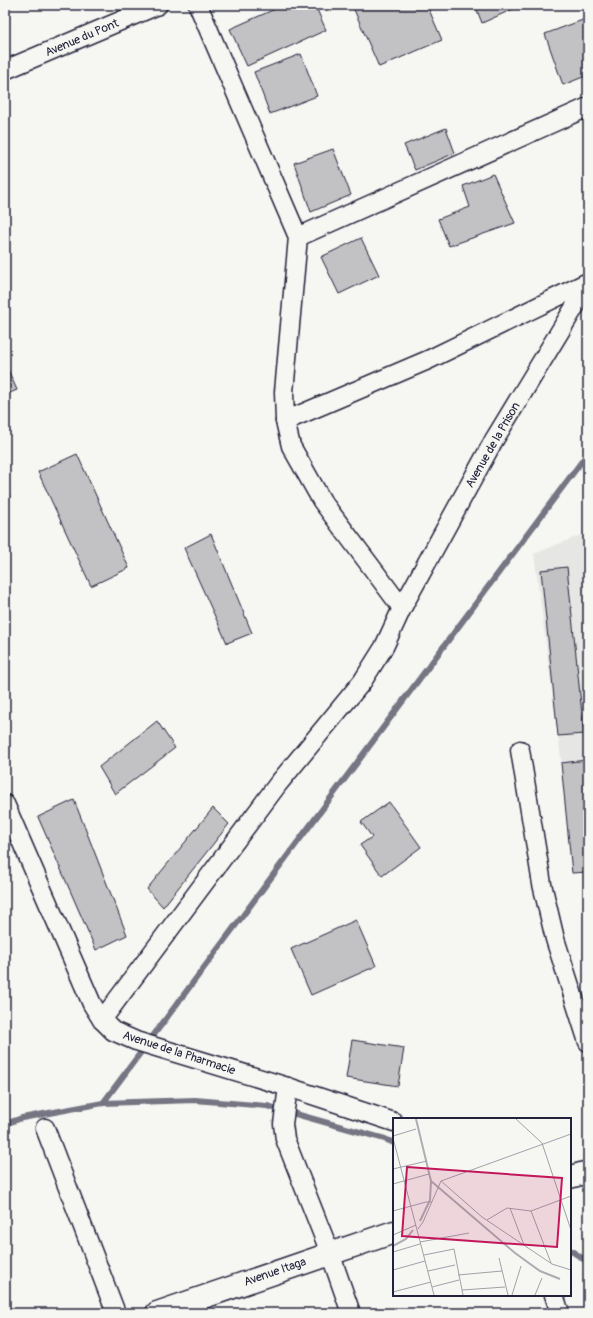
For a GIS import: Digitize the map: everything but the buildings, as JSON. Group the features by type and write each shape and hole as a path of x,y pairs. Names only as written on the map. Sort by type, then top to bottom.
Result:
{"street":[{"name":"Avenue du Pont","path":"5,70 158,5"},
{"path":"198,5 298,237 284,392 285,421 291,446 322,501 402,608"},
{"path":"298,237 588,107"},
{"path":"285,421 428,360 588,283"},
{"name":"Avenue de la Prison","path":"102,1020 278,784 362,682 384,647 402,608 494,440 588,283"},
{"path":"520,750 542,884 555,939 588,1042"},
{"name":"Avenue de la Pharmacie","path":"5,804 83,984 102,1020 113,1031 136,1041 287,1093 393,1122"},
{"path":"287,1093 283,1124 285,1139 330,1253 351,1313"},
{"path":"45,1128 116,1313"},
{"path":"571,1177 588,1172"},
{"name":"Avenue Itaga","path":"157,1313 393,1232"},
{"path":"554,1296 560,1313"}],"shaded area":[{"path":"588,532 588,871 576,871 534,554"}],"waterway":[{"path":"103,1103 588,453"},
{"path":"5,1124 22,1118 103,1103 195,1100 267,1106 393,1143"},
{"path":"571,1251 588,1262"}]}
